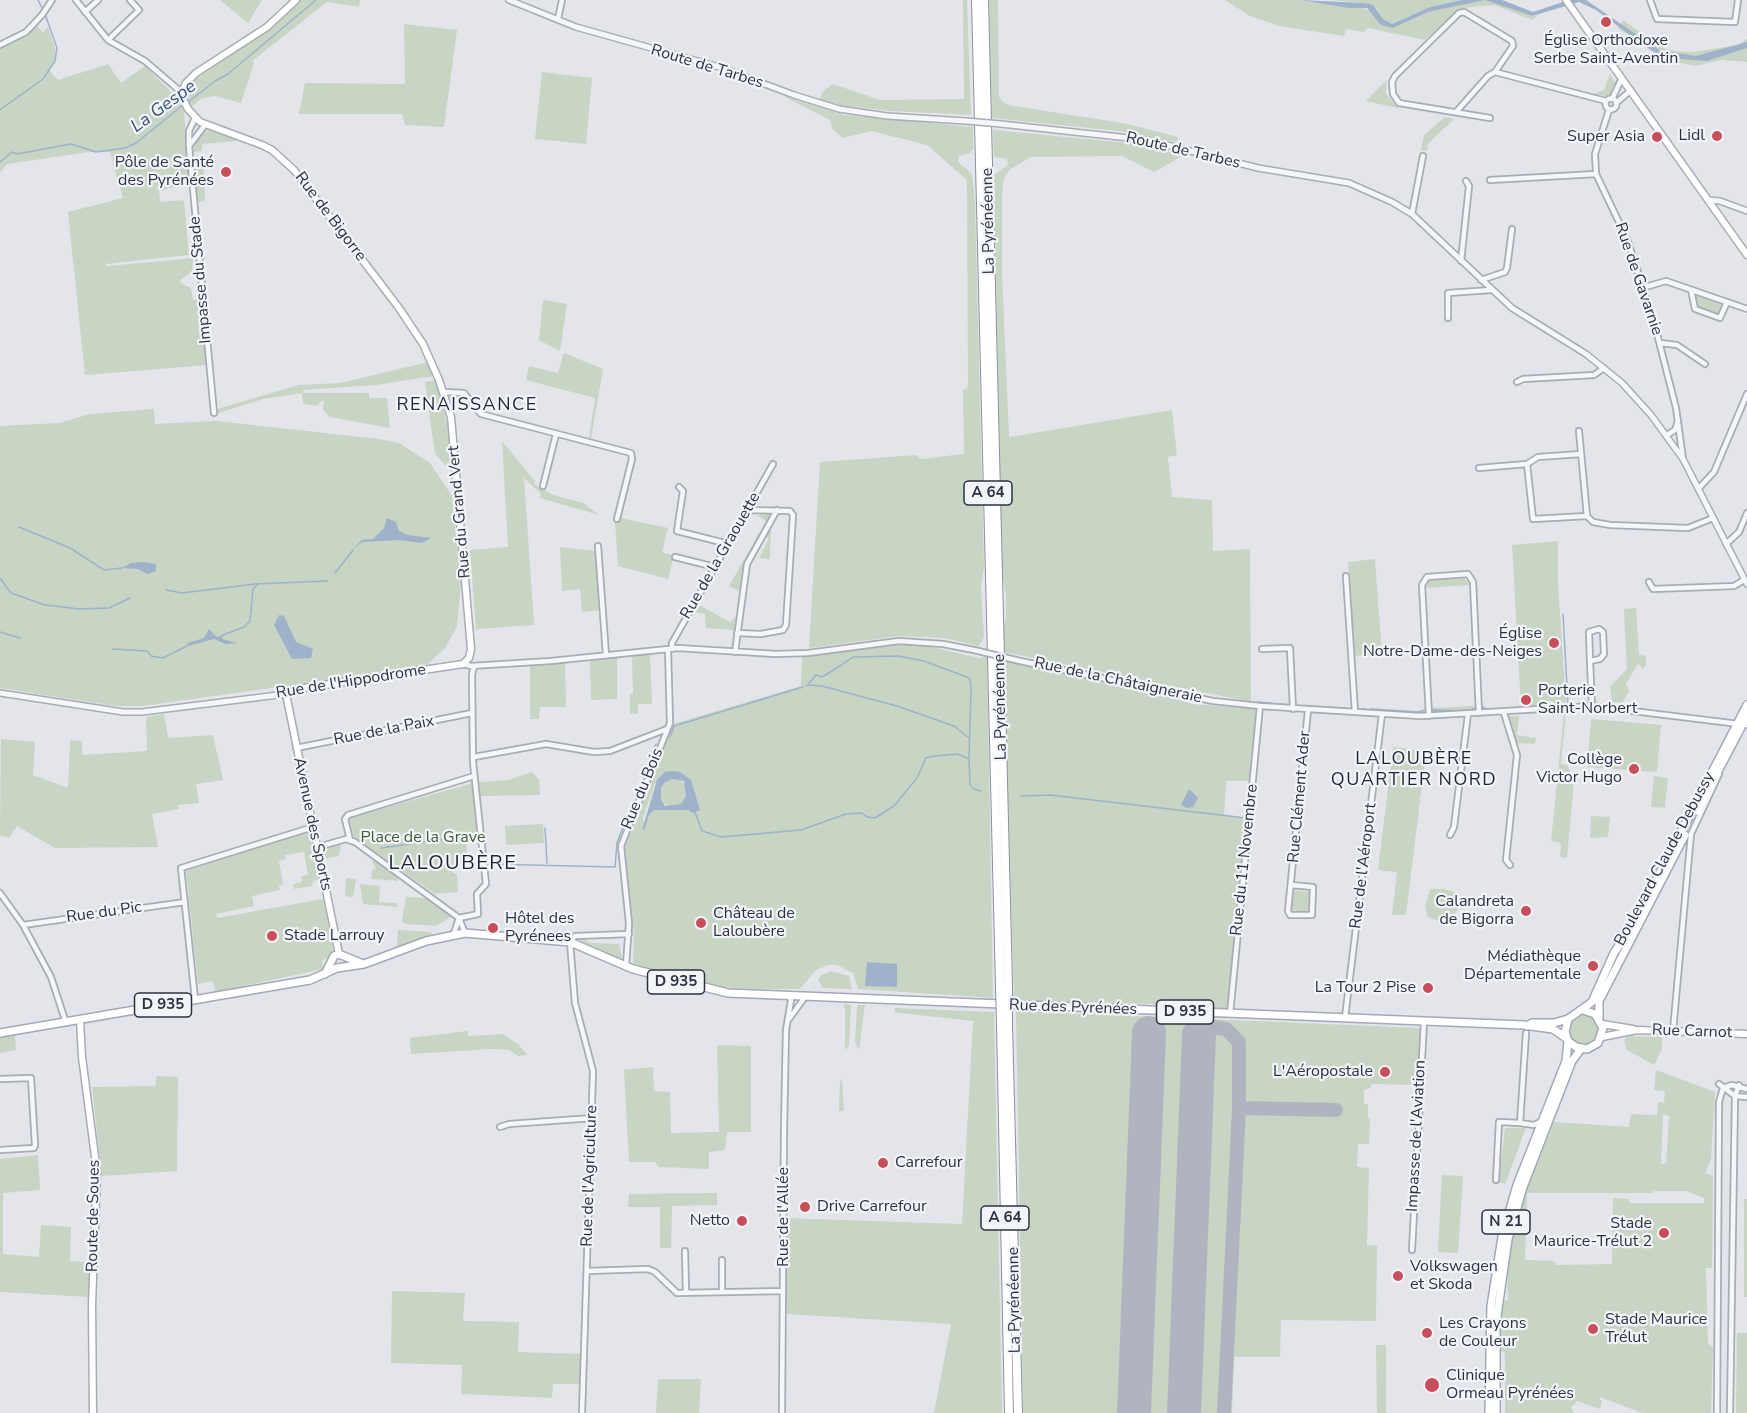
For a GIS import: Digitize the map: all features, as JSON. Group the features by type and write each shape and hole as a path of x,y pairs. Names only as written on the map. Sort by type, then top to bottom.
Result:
{"highway":[{"name":"La Pyrénéenne","path":"976,0 1018,1413"},
{"name":"La Pyrénéenne","path":"984,0 1004,986"},
{"name":"La Pyrénéenne","path":"1005,1024 1009,1413"}],"main road":[{"path":"180,91 196,73 267,27 296,0"},
{"path":"1566,0 1747,255"},
{"name":"Rue de Bigorre","path":"180,91 188,109 205,125 262,144 294,170 399,308 423,344 434,368"},
{"name":"Rue du Grand Vert","path":"434,368 451,417 471,649 469,658"},
{"path":"463,664 469,658"},
{"name":"Rue de l'Hippodrome","path":"286,694 291,690 463,664"},
{"name":"Avenue des Sports","path":"286,694 313,827 343,955"},
{"name":"Boulevard Claude Debussy","path":"1601,1021 1598,1004 1602,994 1742,724 1747,705"},
{"name":"Boulevard Claude Debussy","path":"1583,1010 1596,995 1614,953 1632,926 1747,716"},
{"name":"D 935","path":"364,964 454,933 465,933 570,942 626,966 712,991 802,996"},
{"path":"343,955 364,964 335,965 334,956 343,955"},
{"path":"343,955 345,966"},
{"name":"D 935","path":"0,1033 81,1021 310,980 325,974 335,965"},
{"name":"Rue des Pyrénées","path":"802,996 1424,1021 1527,1029"},
{"path":"1583,1010 1601,1021 1602,1037 1593,1047 1581,1049 1567,1039 1568,1019 1583,1010"},
{"name":"D 935","path":"1527,1029 1532,1023 1554,1023 1568,1019"},
{"name":"Route de Soues","path":"81,1021 81,1051 97,1172 93,1304 93,1413"},
{"name":"Rue Carnot","path":"1601,1021 1637,1030 1747,1034"},
{"name":"D 935","path":"1527,1029 1553,1029 1567,1039"},
{"name":"Rue Carnot","path":"1602,1037 1637,1030"},
{"name":"N 21","path":"1489,1413 1490,1324 1497,1262 1517,1185 1566,1061 1567,1039"},
{"name":"N 21","path":"1496,1413 1496,1323 1508,1239 1523,1187 1572,1061 1581,1049"}],"street":[{"path":"0,45 26,32 52,0"},
{"path":"76,0 108,40 145,61 180,91"},
{"path":"85,12 98,0"},
{"path":"108,40 139,10 130,0"},
{"name":"Route de Tarbes","path":"509,0 634,45 719,67 839,109 870,115 1001,124 1147,140 1258,168 1349,183 1374,193 1412,214 1512,308 1586,354 1622,383 1669,438 1683,459 1746,582"},
{"path":"558,19 562,0"},
{"path":"1650,0 1658,20 1735,22 1738,0"},
{"path":"1456,112 1488,76 1495,72 1513,46 1512,40 1464,12 1459,13 1395,76 1392,82 1393,94 1400,103 1490,118"},
{"path":"1495,72 1606,101 1609,110"},
{"name":"Rue de Gavarnie","path":"1621,80 1614,100 1614,109 1609,110 1595,154 1596,174 1625,234 1660,343 1678,418 1683,459"},
{"name":"Rue de Gavarnie","path":"1606,101 1614,100 1630,92"},
{"name":"Impasse du Stade","path":"195,118 189,131 189,146 214,413"},
{"path":"189,146 205,125"},
{"path":"1412,214 1423,156"},
{"path":"1490,180 1596,174"},
{"path":"1461,261 1469,186 1466,181"},
{"path":"1708,200 1720,201 1747,211"},
{"path":"1481,280 1505,272 1512,230"},
{"path":"1642,288 1666,281 1747,309"},
{"path":"1448,318 1448,293 1491,290"},
{"path":"1690,290 1695,309 1720,318 1726,302"},
{"path":"1660,343 1677,345 1705,364"},
{"path":"1517,382 1523,379 1594,375 1604,368"},
{"path":"444,392 464,393 481,414 632,453 617,519"},
{"path":"1699,488 1714,472 1747,394"},
{"path":"1669,438 1675,430 1678,418"},
{"path":"1579,431 1587,516"},
{"path":"543,486 556,434"},
{"path":"1669,438 1681,435"},
{"path":"1479,468 1527,464 1538,458 1581,454"},
{"name":"Rue de la Graouette","path":"670,649 773,464"},
{"path":"1527,464 1533,519 1587,516 1598,524 1688,528 1713,518"},
{"path":"679,487 683,491 677,531 729,543"},
{"path":"736,633 761,634 785,628 793,515 790,511 748,510"},
{"path":"735,652 747,564 777,510"},
{"path":"1726,544 1739,532 1747,513"},
{"path":"598,546 606,655"},
{"path":"675,557 715,567"},
{"path":"1429,716 1422,585 1427,577 1468,574 1473,582 1479,713"},
{"path":"1346,576 1355,712"},
{"path":"1649,582 1653,590 1734,586 1746,582"},
{"path":"1590,661 1600,659 1604,654 1603,632 1599,629 1589,632 1590,661 1592,706"},
{"name":"Rue de la Châtaigneraie","path":"670,649 808,653 899,641 943,644 1213,701 1260,706 1429,716 1592,706 1742,724"},
{"path":"1262,650 1290,648 1293,709"},
{"name":"Rue de l'Hippodrome","path":"463,664 474,666 670,649"},
{"name":"Rue du Bois","path":"626,966 629,934 621,846 670,723 670,649"},
{"path":"459,918 478,914 477,894 486,884 474,776 472,713 474,666 469,658"},
{"name":"Rue de l'Hippodrome","path":"0,693 123,712 142,712 286,694"},
{"name":"Rue du 11 Novembre","path":"1230,1014 1260,706"},
{"name":"Rue Clément Ader","path":"1291,885 1314,887 1312,915 1290,915 1288,911 1308,710"},
{"name":"Rue de la Paix","path":"296,748 472,713"},
{"path":"1503,713 1517,755 1506,860 1510,865"},
{"name":"Rue de l'Aéroport","path":"1345,1018 1382,714"},
{"path":"1450,835 1454,827 1468,714"},
{"path":"474,757 546,744 594,752 610,751 667,729"},
{"path":"1673,1031 1691,834 1718,780 1720,767"},
{"path":"465,933 459,918 350,840 345,819 348,815 474,776"},
{"path":"195,999 182,868 313,827"},
{"path":"318,847 350,840"},
{"path":"0,893 23,925 51,977 66,1023"},
{"name":"Rue du Pic","path":"23,925 185,902"},
{"path":"454,933 459,918"},
{"path":"570,942 575,936 629,934"},
{"name":"Rue de l'Agriculture","path":"570,942 575,1003 593,1071 582,1413"},
{"name":"Rue de l'Allée","path":"782,1413 789,996"},
{"path":"787,1022 802,996"},
{"name":"Rue de l'Allée","path":"790,1008 802,996"},
{"name":"Impasse de l'Aviation","path":"1412,1250 1424,1021"},
{"path":"1520,1123 1527,1029"},
{"path":"0,1079 31,1078 35,1145 34,1148 0,1150"},
{"path":"1721,1086 1732,1084 1747,1089"},
{"path":"1730,1413 1735,1096 1739,1085"},
{"path":"1721,1086 1735,1096 1747,1098"},
{"path":"1717,1413 1719,1102 1721,1086"},
{"path":"500,1127 508,1124 593,1118"},
{"path":"1496,1180 1499,1122 1534,1125 1542,1121"},
{"path":"685,1251 686,1293"},
{"path":"722,1260 722,1292"},
{"path":"587,1271 648,1269 655,1272 674,1291 686,1293 783,1291"},
{"path":"1717,1282 1732,1282"}],"green space":[{"path":"220,0 262,0 248,23"},
{"path":"300,0 360,0 359,7 327,2 252,61 254,63 241,103 215,96 202,98 191,107 185,97 187,85 278,23"},
{"path":"963,0 967,0 971,115 891,111 840,105 820,99 822,92 833,84 880,100 964,99"},
{"path":"989,0 998,0 999,97 1003,102 1008,105 1128,124 1178,137 1177,142 1128,132 992,118"},
{"path":"1225,0 1300,0 1348,8 1361,7 1372,12 1382,25 1393,28 1428,12 1485,0 1532,16 1539,15 1532,20 1495,5 1461,8 1425,40 1368,28 1364,32 1346,29 1344,36 1279,26 1250,16"},
{"path":"1330,0 1462,0 1430,7 1392,24 1383,19 1376,8 1365,3"},
{"path":"1623,20 1663,48 1675,51 1695,52 1737,45 1747,39 1747,62 1722,60 1695,66 1667,60 1618,28"},
{"path":"404,24 457,30 444,127 405,125 402,114 299,114 305,83 405,84"},
{"path":"37,25 43,33 48,27 56,51 55,60 49,70 58,80 108,64 121,83 145,66 171,92 184,111 189,183 159,191 160,202 184,200 189,255 106,264 107,266 193,258 192,272 180,280 181,283 191,288 193,300 201,300 206,365 85,375 68,212 123,198 110,152 89,152 7,164 0,173 0,47 28,34"},
{"path":"542,72 592,78 586,144 535,139"},
{"path":"1610,74 1615,83 1614,91 1607,96 1593,94 1604,90"},
{"path":"1387,80 1386,94 1398,108 1366,101"},
{"path":"783,96 844,115 973,127 973,149 970,153 959,156 958,162 972,174 975,205 984,567 981,588 984,637 979,646 944,638 899,636 809,648 820,462 917,455 920,459 964,454 963,390 968,388 967,180 927,145 871,131 843,138 833,130 830,120"},
{"path":"1445,117 1454,119 1428,144 1427,151 1421,150 1424,135"},
{"path":"208,130 236,138 236,141 202,144 202,151 193,152 196,140"},
{"path":"993,130 1139,144 1184,155 1154,172 1122,156 1031,157 1009,170 1004,178 1002,274 1009,437 1172,410 1177,455 1168,457 1172,497 1212,500 1213,551 1250,549 1251,702 1004,652 1003,628 1006,618 1006,594 1002,573 994,175 1008,165 1007,159 994,157"},
{"path":"203,159 205,201 198,202 194,160"},
{"path":"1695,295 1722,303 1719,315 1698,308"},
{"path":"543,300 567,304 560,351 539,340"},
{"path":"564,353 603,369 591,439 589,438 595,398 526,380 529,366 558,373"},
{"path":"429,362 434,376 375,385 303,390 303,393 369,393 369,398 387,398 390,428 330,417 323,410 324,401 321,401 318,406 303,404 302,393 263,399 218,413 217,409 299,385 340,383"},
{"path":"436,380 451,440 452,472 435,454 425,382"},
{"path":"154,409 155,424 216,421 379,439 399,443 430,463 452,496 461,583 457,626 445,648 428,664 409,669 142,706 115,706 0,688 0,426 59,423 90,414"},
{"path":"502,441 535,481 534,484 553,495 583,503 599,515 540,498 540,493 524,478 534,625 476,629 470,550 508,547"},
{"path":"765,512 771,513 771,516 745,563 739,591 729,586 766,521 757,515 766,515"},
{"path":"620,518 668,528 662,552 674,556 668,579 618,566 615,522 619,523"},
{"path":"771,527 770,559 759,558 769,538 766,536"},
{"path":"1558,541 1558,584 1566,704 1555,705 1552,701 1547,701 1545,705 1521,707 1512,545"},
{"path":"560,547 595,551 600,610 582,612 580,589 562,591"},
{"path":"1375,559 1382,654 1354,656 1348,562"},
{"path":"1464,578 1470,585 1426,588 1429,580"},
{"path":"697,604 730,622 735,617 734,630 706,628 705,614 693,612"},
{"path":"1636,608 1639,655 1646,656 1646,665 1643,669 1638,664 1626,684 1629,691 1622,703 1612,702 1610,687 1627,669 1624,609"},
{"path":"902,644 919,644 979,658 987,657 993,998 858,989 853,973 837,965 828,965 816,970 800,989 756,989 710,986 633,964 634,932 632,931 624,850 631,825 673,724 801,686 802,657","holes":["684,774 693,813 688,810 654,810 649,815 645,829 643,817 655,784"]},
{"path":"650,654 652,704 638,704 638,714 630,714 630,694 633,693 632,655"},
{"path":"617,657 617,699 591,700 590,659"},
{"path":"1004,661 1175,698 1192,704 1256,709 1249,781 1226,781 1224,815 1247,818 1227,1009 1153,1004 1014,1000"},
{"path":"565,663 566,707 540,707 539,719 530,719 530,666"},
{"path":"1475,706 1473,711 1435,714 1432,711 1432,708"},
{"path":"1566,712 1561,764 1567,765 1574,780 1567,858 1560,857 1561,843 1551,841 1564,713"},
{"path":"164,714 168,738 213,735 223,780 196,784 199,803 178,805 179,809 152,814 158,847 55,848 17,826 9,838 0,835 1,739 35,742 33,775 68,788 70,740 82,741 82,755 147,751 146,717"},
{"path":"1508,716 1519,716 1517,735 1536,738 1535,744 1516,743"},
{"path":"1591,719 1661,725 1657,772 1587,767"},
{"path":"1393,747 1426,751 1406,915 1392,915 1397,872 1378,870"},
{"path":"532,772 539,780 540,795 480,796 479,782 509,780"},
{"path":"1654,776 1668,778 1665,808 1651,807"},
{"path":"674,779 684,783 688,793 684,803 674,807 664,803 660,793 664,783"},
{"name":"Place de la Grave","path":"473,783 478,840 466,842 468,863 462,861 452,864 453,873 457,874 458,892 435,894 354,837 349,818"},
{"path":"1591,816 1610,817 1608,837 1590,838"},
{"path":"543,824 544,843 506,845 505,826"},
{"path":"309,831 319,879 313,881 312,886 294,889 293,884 302,882 301,876 308,875 304,852 285,855 286,859 279,861 283,885 279,885 280,890 252,896 254,906 216,914 217,918 323,899 333,949 328,958 322,960 323,969 215,992 213,981 198,984 186,871"},
{"path":"341,843 339,856 323,859 323,850"},
{"path":"374,860 398,878 398,881 371,879 372,871 376,868 372,862"},
{"path":"346,878 356,879 353,897 345,896"},
{"path":"360,884 380,886 379,902 397,903 397,907 363,904"},
{"path":"1430,889 1444,889 1458,893 1458,909 1452,920 1438,921 1428,917 1425,907"},
{"path":"1294,890 1313,892 1310,912 1291,910"},
{"path":"406,897 427,898 451,917 436,926 405,924 402,921"},
{"path":"398,930 431,932 432,934 397,948"},
{"path":"577,939 584,939 590,943 619,944 622,960"},
{"path":"831,971 849,976 852,989 823,988 818,980 820,976"},
{"path":"843,1004 851,1005 849,1046 845,1050 845,1009"},
{"path":"857,1005 865,1005 859,1050 855,1042"},
{"path":"895,1008 994,1012 1002,1413 934,1413 951,1324 785,1314 784,1218 962,1224 973,1021 894,1012"},
{"path":"1016,1011 1420,1028 1418,1085 1371,1084 1371,1088 1364,1090 1364,1104 1368,1104 1368,1118 1370,1119 1369,1144 1358,1144 1357,1167 1369,1168 1367,1245 1377,1246 1376,1321 1281,1320 1280,1357 1234,1357 1232,1413 1023,1413"},
{"path":"1584,1015 1595,1019 1599,1030 1595,1041 1584,1045 1573,1041 1569,1030 1573,1019"},
{"path":"467,1031 469,1036 503,1034 519,1045 527,1055 518,1056 509,1050 493,1049 411,1054 410,1038"},
{"path":"15,1035 16,1050 0,1053 0,1038"},
{"path":"1627,1036 1662,1037 1662,1049 1654,1065 1627,1050 1624,1041"},
{"path":"717,1045 751,1046 751,1132 727,1132 725,1150 709,1152 709,1169 659,1167 655,1162 629,1162 624,1070 653,1067 654,1091 670,1092 671,1133 719,1132"},
{"path":"1656,1070 1715,1092 1711,1159 1705,1174 1713,1175 1712,1268 1706,1268 1708,1343 1713,1348 1711,1413 1642,1413 1600,1397 1602,1400 1600,1409 1577,1401 1571,1408 1574,1413 1505,1413 1505,1353 1500,1350 1503,1301 1508,1300 1507,1271 1510,1243 1526,1191 1554,1122 1629,1127 1631,1114 1657,1115 1658,1102 1664,1103 1665,1091 1654,1090","holes":["1663,1115 1669,1116 1666,1163 1661,1164","1654,1191 1686,1191 1704,1198 1704,1203 1629,1203 1629,1199 1613,1198 1612,1264 1556,1265 1555,1261 1525,1260 1527,1193 1653,1193"]},
{"path":"157,1076 178,1077 177,1171 102,1176 92,1087 155,1086"},
{"path":"842,1078 844,1110 839,1112 840,1082"},
{"path":"1505,1128 1526,1128 1505,1184 1499,1182"},
{"path":"38,1155 40,1190 3,1193 3,1254 39,1257 41,1225 71,1227 70,1261 92,1263 90,1297 0,1292 0,1159"},
{"path":"1442,1175 1463,1176 1458,1253 1438,1252"},
{"path":"717,1193 717,1205 672,1206 671,1248 660,1248 660,1207 628,1207 629,1194"},
{"path":"1744,1199 1747,1199 1747,1297 1744,1297"},
{"path":"392,1291 465,1293 463,1321 519,1322 518,1352 581,1354 580,1384 553,1384 552,1398 461,1394 462,1365 391,1363"},
{"path":"1737,1333 1747,1333 1747,1413 1736,1413"},
{"path":"1376,1345 1386,1345 1386,1413 1377,1413"},
{"path":"658,1379 701,1379 699,1413 656,1413"}],"water":[{"path":"1300,0 1373,5 1383,19 1392,24 1430,7 1462,0 1485,0 1428,12 1393,28 1381,25 1367,8 1348,8"},
{"path":"1485,0 1502,0 1533,12 1569,0 1586,0 1659,50 1696,56 1747,42 1747,48 1707,61 1667,58 1652,51 1596,10 1579,2 1532,16"},
{"path":"387,518 396,522 399,531 408,535 431,538 422,543 399,540 362,542 352,550 362,540 373,539 384,528"},
{"path":"131,563 156,564 156,571 147,574 138,569 122,568"},
{"path":"279,615 284,616 296,642 313,649 311,658 292,659 274,625"},
{"path":"209,629 217,637 223,635 222,639 237,643 226,644 214,639 188,646 188,643 204,638"},
{"path":"665,772 680,772 691,780 700,810 693,813 688,810 654,810 649,815 645,829 642,830 657,780","holes":["672,779 684,781 686,796 681,804 665,806 661,799 661,788 664,783"]},
{"path":"1189,789 1198,798 1193,807 1187,808 1181,805"},
{"path":"867,962 897,964 897,987 865,986"}],"waterway":[{"path":"38,0 42,8"},
{"name":"La Gespe","path":"187,103 228,74 316,0"},
{"path":"0,110 43,79 55,61 57,48 45,14"},
{"name":"La Gespe","path":"0,162 12,152 17,154 71,144 96,152 125,148 136,143 183,105"},
{"path":"19,527 70,548 104,570 122,568"},
{"path":"335,573 353,550"},
{"path":"0,578 11,593 45,605 79,609 109,608 130,598"},
{"path":"166,590 182,593 255,584 327,581"},
{"path":"223,635 244,627 250,621 253,589 258,584"},
{"path":"1563,614 1568,705"},
{"path":"0,632 20,638"},
{"path":"112,649 147,651 151,656 163,658 189,645"},
{"path":"841,665 853,657 898,656 924,661 967,677 970,680 971,689 969,757"},
{"path":"807,686 816,675 822,677 840,666"},
{"path":"809,685 822,686 897,706 954,726 969,738"},
{"path":"667,738 671,735 674,726 803,687"},
{"path":"1258,702 1289,705"},
{"path":"1299,706 1345,708"},
{"path":"1482,707 1490,710"},
{"path":"1433,710 1468,711 1476,708"},
{"path":"1371,709 1419,712 1425,710"},
{"path":"1257,712 1257,719"},
{"path":"652,755 656,744"},
{"path":"695,812 702,831 721,837 801,830 846,814 862,813 867,817 875,818 894,806 917,778 926,758 958,754 969,759 970,785 981,791"},
{"path":"1248,797 1253,759"},
{"path":"1021,796 1050,795 1246,818"},
{"path":"487,864 615,867 617,843 623,827"},
{"path":"545,828 547,863"},
{"path":"381,848 475,835"}],"taxiway":[{"path":"1203,1026 1226,1029 1239,1042 1239,1108 1336,1110"},
{"path":"1224,1413 1239,1108"}],"runway":[{"path":"1134,1413 1149,1033"},
{"path":"1184,1413 1199,1035"}],"place":[{"name":"Église Orthodoxe Serbe Saint-Aventin","path":"1606,22"},
{"name":"Lidl","path":"1717,136"},
{"name":"Super Asia","path":"1657,137"},
{"name":"Pôle de Santé des Pyrénées","path":"226,172"},
{"name":"Église Notre-Dame-des-Neiges","path":"1554,643"},
{"name":"Porterie Saint-Norbert","path":"1526,700"},
{"name":"Collège Victor Hugo","path":"1634,769"},
{"name":"Calandreta de Bigorra","path":"1526,911"},
{"name":"Château de Laloubère","path":"701,923"},
{"name":"Hôtel des Pyrénees","path":"493,928"},
{"name":"Stade Larrouy","path":"272,936"},
{"name":"Médiathèque Départementale","path":"1593,966"},
{"name":"La Tour 2 Pise","path":"1428,988"},
{"name":"L'Aéropostale","path":"1385,1072"},
{"name":"Carrefour","path":"883,1163"},
{"name":"Drive Carrefour","path":"805,1207"},
{"name":"Netto","path":"742,1221"},
{"name":"Stade Maurice-Trélut 2","path":"1664,1233"},
{"name":"Volkswagen et Skoda","path":"1398,1276"},
{"name":"Stade Maurice Trélut","path":"1593,1329"},
{"name":"Les Crayons de Couleur","path":"1427,1333"},
{"name":"Clinique Ormeau Pyrénées","path":"1432,1385"}],"district":[{"name":"RENAISSANCE","path":"467,406"},
{"name":"LALOUBÈRE QUARTIER NORD","path":"1414,770"},
{"name":"LALOUBÈRE","path":"453,864"}]}
